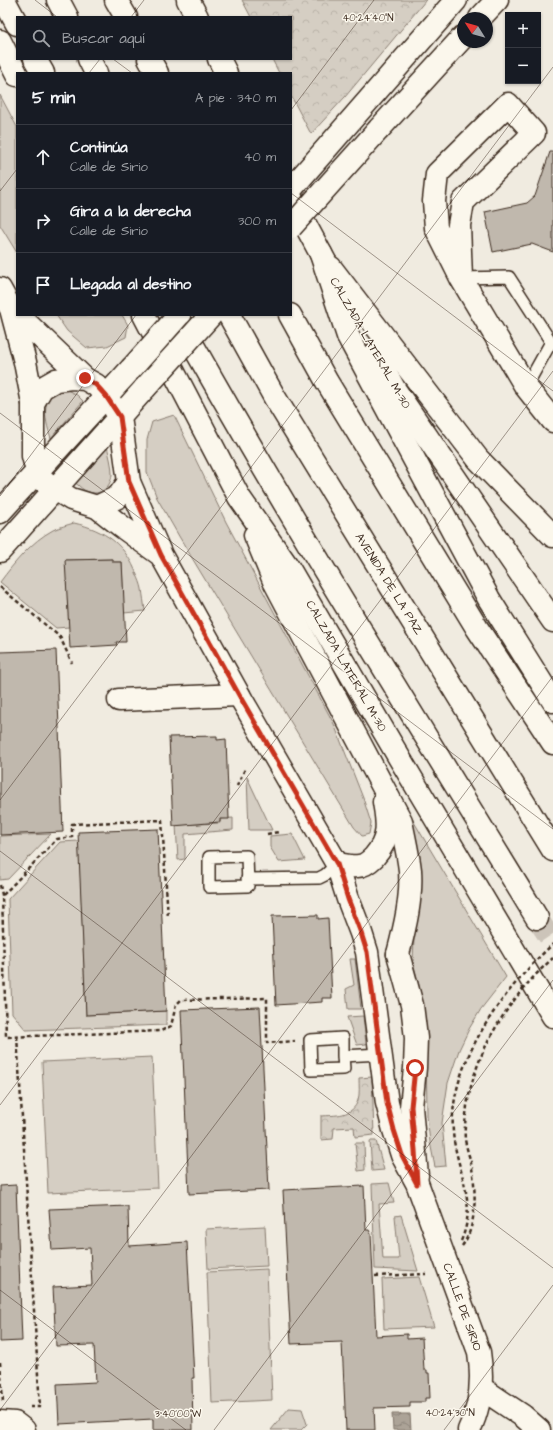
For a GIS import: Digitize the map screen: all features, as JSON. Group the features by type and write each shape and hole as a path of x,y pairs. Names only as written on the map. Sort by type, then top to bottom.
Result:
{"main road":[{"path":"4,0 16,22"},
{"path":"58,0 66,16"},
{"path":"116,0 125,16"},
{"path":"188,0 196,16"},
{"path":"292,188 456,0"},
{"path":"486,12 497,0"},
{"path":"0,41 16,73"},
{"path":"292,225 457,44"},
{"path":"36,60 42,72"},
{"path":"90,60 96,72"},
{"path":"150,60 156,72"},
{"path":"220,60 226,72"},
{"path":"461,278 459,225 463,202 534,133 508,104 437,174 434,201 436,228 461,278 526,387 553,421"},
{"name":"CALZADA LATERAL M-30","path":"292,200 395,390 553,621"},
{"path":"320,254 478,459 553,536"},
{"path":"320,254 348,336 489,599 553,700"},
{"name":"CALLE DE SIRIO","path":"0,289 15,312 33,403 33,456 37,471 44,481 55,489 71,499 97,507 161,555"},
{"name":"CALLE DE SIRIO","path":"19,316 85,378 96,385 106,396 120,417 129,482 161,555 239,695 337,864 367,952 387,1103 394,1130 402,1155 417,1184 480,1352 482,1370 481,1388 477,1409 469,1430"},
{"name":"CALZADA LATERAL M-30","path":"145,316 239,497 288,567 404,766 553,1016"},
{"path":"0,512 131,369 177,316"},
{"path":"179,316 221,396 286,507 537,918"},
{"path":"0,551 210,316"},
{"name":"AVENIDA DE LA PAZ","path":"230,316 275,398 553,850"},
{"path":"291,316 327,382 473,621 553,743"},
{"path":"33,403 42,388 56,380 85,378"},
{"path":"97,507 118,496 129,482"},
{"path":"239,497 274,581 380,781 387,822 387,835 380,850 371,860 360,866 337,864"},
{"path":"119,700 239,695"},
{"name":"CALLE DE SIRIO","path":"380,781 400,822 407,847 410,870 410,891 406,924 398,954 412,1005 416,1038 411,1107 417,1184"},
{"path":"481,1388 522,1416 539,1430"},
{"path":"2,1414 24,1430"}],"lane":[{"path":"461,278 509,277 551,342 526,387"},
{"path":"248,879 319,878 325,875 337,864"},
{"path":"343,1038 343,1056 344,1069 311,1070 310,1040 343,1038"},
{"path":"343,1056 381,1054"}],"path":[{"path":"0,587 60,637 72,663"},
{"path":"237,786 245,769"},
{"path":"2,895 57,839 72,837 72,824 162,820 168,918"},
{"path":"267,834 279,832"},
{"path":"0,885 2,895 6,1037 161,1031 171,1026 176,1005 181,1000 267,998 267,1043 310,1040"},
{"path":"461,1241 467,1222 468,1205 454,1140 453,1121 455,1099 464,1066 478,1036 513,985 553,944"},
{"path":"462,1246 471,1229 474,1215 472,1170 465,1139 466,1113 478,1063 486,1044 502,1017 524,988 553,958"},
{"path":"17,1036 40,1407 26,1407"},
{"path":"375,1276 426,1274"},
{"path":"0,1362 2,1414"}],"green space":[{"path":"242,0 426,0 345,97 311,134 292,98 292,72 278,72 272,60 292,60 292,16 250,16"},
{"path":"0,95 16,125 16,251 0,225"},
{"path":"57,316 123,316 128,325 126,337 107,346 87,348 67,331"},
{"path":"67,390 77,395 83,401 51,438 46,414 48,400 52,395"},
{"path":"174,415 226,522 334,724 363,798 371,823 369,834 362,836 354,827 157,498 147,472 147,440 152,422"},
{"path":"107,446 112,471 109,484 103,491 99,492 94,493 84,490 74,482"},
{"path":"74,523 105,535 113,540 127,555 141,583 145,611 124,613 122,562 113,562 113,559 66,560 69,627 56,628 0,582 18,560 38,540 53,530"},
{"path":"247,777 272,830 249,830"},
{"path":"411,817 506,977 481,1009 459,1050 448,1083 442,1123 446,1166 435,1167 427,1116 426,1041 424,1014 413,962 414,938 417,919"},
{"path":"233,818 233,830 185,834 185,859 178,860 176,825 220,823 220,819"},
{"path":"51,834 8,879 0,880 0,836"},
{"path":"292,834 305,860 279,862 270,847 270,836"},
{"path":"79,841 86,1015 166,1011 166,1025 26,1030 12,1013 8,899 60,842"},
{"path":"350,959 355,959 361,1009 348,1009 346,989 354,985"},
{"path":"363,1016 366,1044 357,1045 347,1017"},
{"path":"152,1057 158,1188 48,1193 42,1062"},
{"path":"372,1077 374,1135 355,1137 354,1127 334,1128 333,1139 321,1140 321,1116 338,1115 352,1110 356,1106 359,1098 359,1078"},
{"path":"370,1141 376,1141 384,1170 372,1171"},
{"path":"355,1143 364,1143 365,1170 358,1171"},
{"path":"389,1183 394,1203 379,1204 383,1259 399,1259 395,1216 401,1215 418,1271 375,1269 372,1184"},
{"path":"265,1226 267,1266 208,1269 206,1229"},
{"path":"267,1269 272,1400 212,1403 207,1272"},
{"path":"419,1277 434,1327 384,1329 382,1279"},
{"path":"289,1408 302,1409 307,1424 301,1430 271,1430"}],"water":[{"path":"392,1414 410,1414 411,1430 393,1430"}],"building":[{"path":"550,152 553,152 553,252 532,244 493,252 485,212 527,203 535,196"},
{"path":"113,559 113,562 122,562 126,642 116,642 117,645 70,648 65,560"},
{"path":"56,650 63,832 0,835 0,652"},
{"path":"217,736 217,740 226,739 229,819 220,819 220,822 173,826 169,737"},
{"path":"158,829 166,1011 86,1015 78,832"},
{"path":"318,915 318,919 328,918 332,998 322,998 322,1002 276,1005 272,916"},
{"path":"260,1007 269,1190 189,1194 181,1010"},
{"path":"16,1185 22,1341 0,1342 0,1186"},
{"path":"364,1186 366,1230 369,1230 371,1234 376,1336 407,1334 407,1339 422,1338 424,1370 427,1370 427,1373 429,1373 430,1398 425,1398 425,1402 410,1402 410,1407 374,1408 375,1430 346,1430 342,1342 291,1344 283,1190"},
{"path":"128,1206 129,1246 187,1242 194,1378 192,1378 193,1430 153,1430 153,1419 59,1424 57,1384 96,1382 94,1345 56,1346 53,1287 92,1285 90,1248 52,1250 49,1209"}],"tunnel":[{"path":"537,918 553,942"}],"route":[{"path":"85,378 96,385 106,396 120,417 129,482 161,555 239,695 337,864 367,952 387,1103 402,1155 417,1184 411,1107 415,1068"}]}
